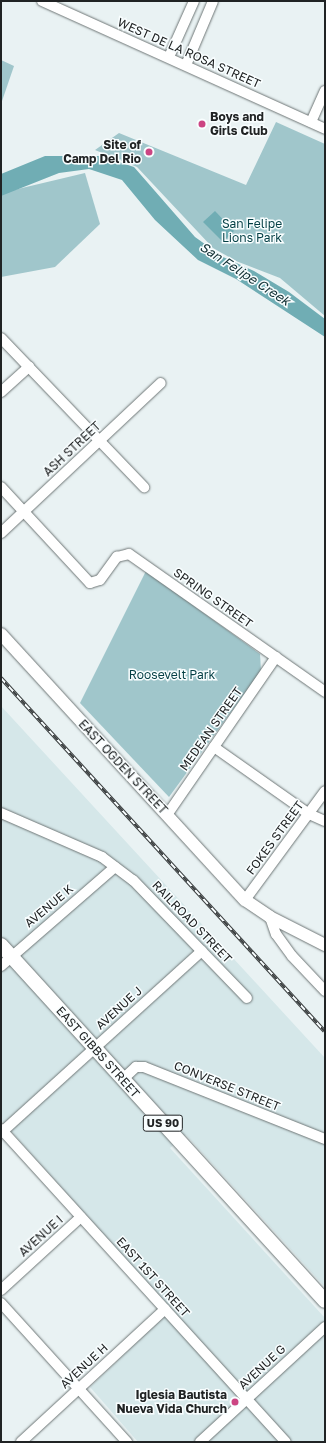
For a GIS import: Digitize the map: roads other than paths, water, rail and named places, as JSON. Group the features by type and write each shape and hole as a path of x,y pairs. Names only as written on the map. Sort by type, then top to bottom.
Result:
{"highway":[{"name":"EAST GIBBS STREET","path":"1,946 6,961 94,1048 325,1301"}],"main road":[{"name":"EAST OGDEN STREET","path":"1,634 245,900 270,917 325,945"}],"street":[{"name":"WEST DE LA ROSA STREET","path":"44,1 325,129"},
{"path":"169,57 194,1"},
{"path":"186,65 213,1"},
{"path":"311,122 325,90"},
{"path":"1,338 144,487"},
{"path":"1,392 29,367"},
{"name":"ASH STREET","path":"1,533 161,384"},
{"path":"1,487 24,512"},
{"name":"SPRING STREET","path":"24,512 90,583 100,580 117,557 129,554 325,692"},
{"name":"MEDEAN STREET","path":"168,815 276,657"},
{"path":"214,747 309,814 325,821"},
{"name":"FOKES STREET","path":"245,900 325,791"},
{"name":"RAILROAD STREET","path":"1,813 102,858 133,880 247,998"},
{"name":"AVENUE K","path":"6,961 115,867"},
{"path":"270,917 276,934 288,950 325,991"},
{"name":"AVENUE J","path":"2,1131 202,951"},
{"name":"CONVERSE STREET","path":"123,1079 136,1067 144,1067 325,1139"},
{"name":"EAST 1ST STREET","path":"2,1131 286,1442"},
{"name":"AVENUE I","path":"1,1290 81,1217"},
{"path":"1,1303 128,1442"},
{"name":"AVENUE H","path":"21,1442 165,1309"},
{"name":"AVENUE G","path":"200,1442 325,1327"}],"water":[{"name":"San Felipe Creek","path":"45,156 101,156 134,167 195,237 223,257 254,271 289,292 325,319 325,337 236,279 198,260 155,220 122,180 89,169 59,173 1,196 1,174"},
{"path":"215,211 234,231 223,242 203,222"}],"railway":[{"path":"1,678 325,1031"}],"place":[{"name":"Boys and Girls Club","path":"202,124"},
{"name":"Site of Camp Del Rio","path":"149,152"},
{"name":"Iglesia Bautista Nueva Vida Church","path":"235,1402"}],"park label":[{"name":"San Felipe Lions Park","path":"252,231"},
{"name":"Roosevelt Park","path":"172,675"}]}
